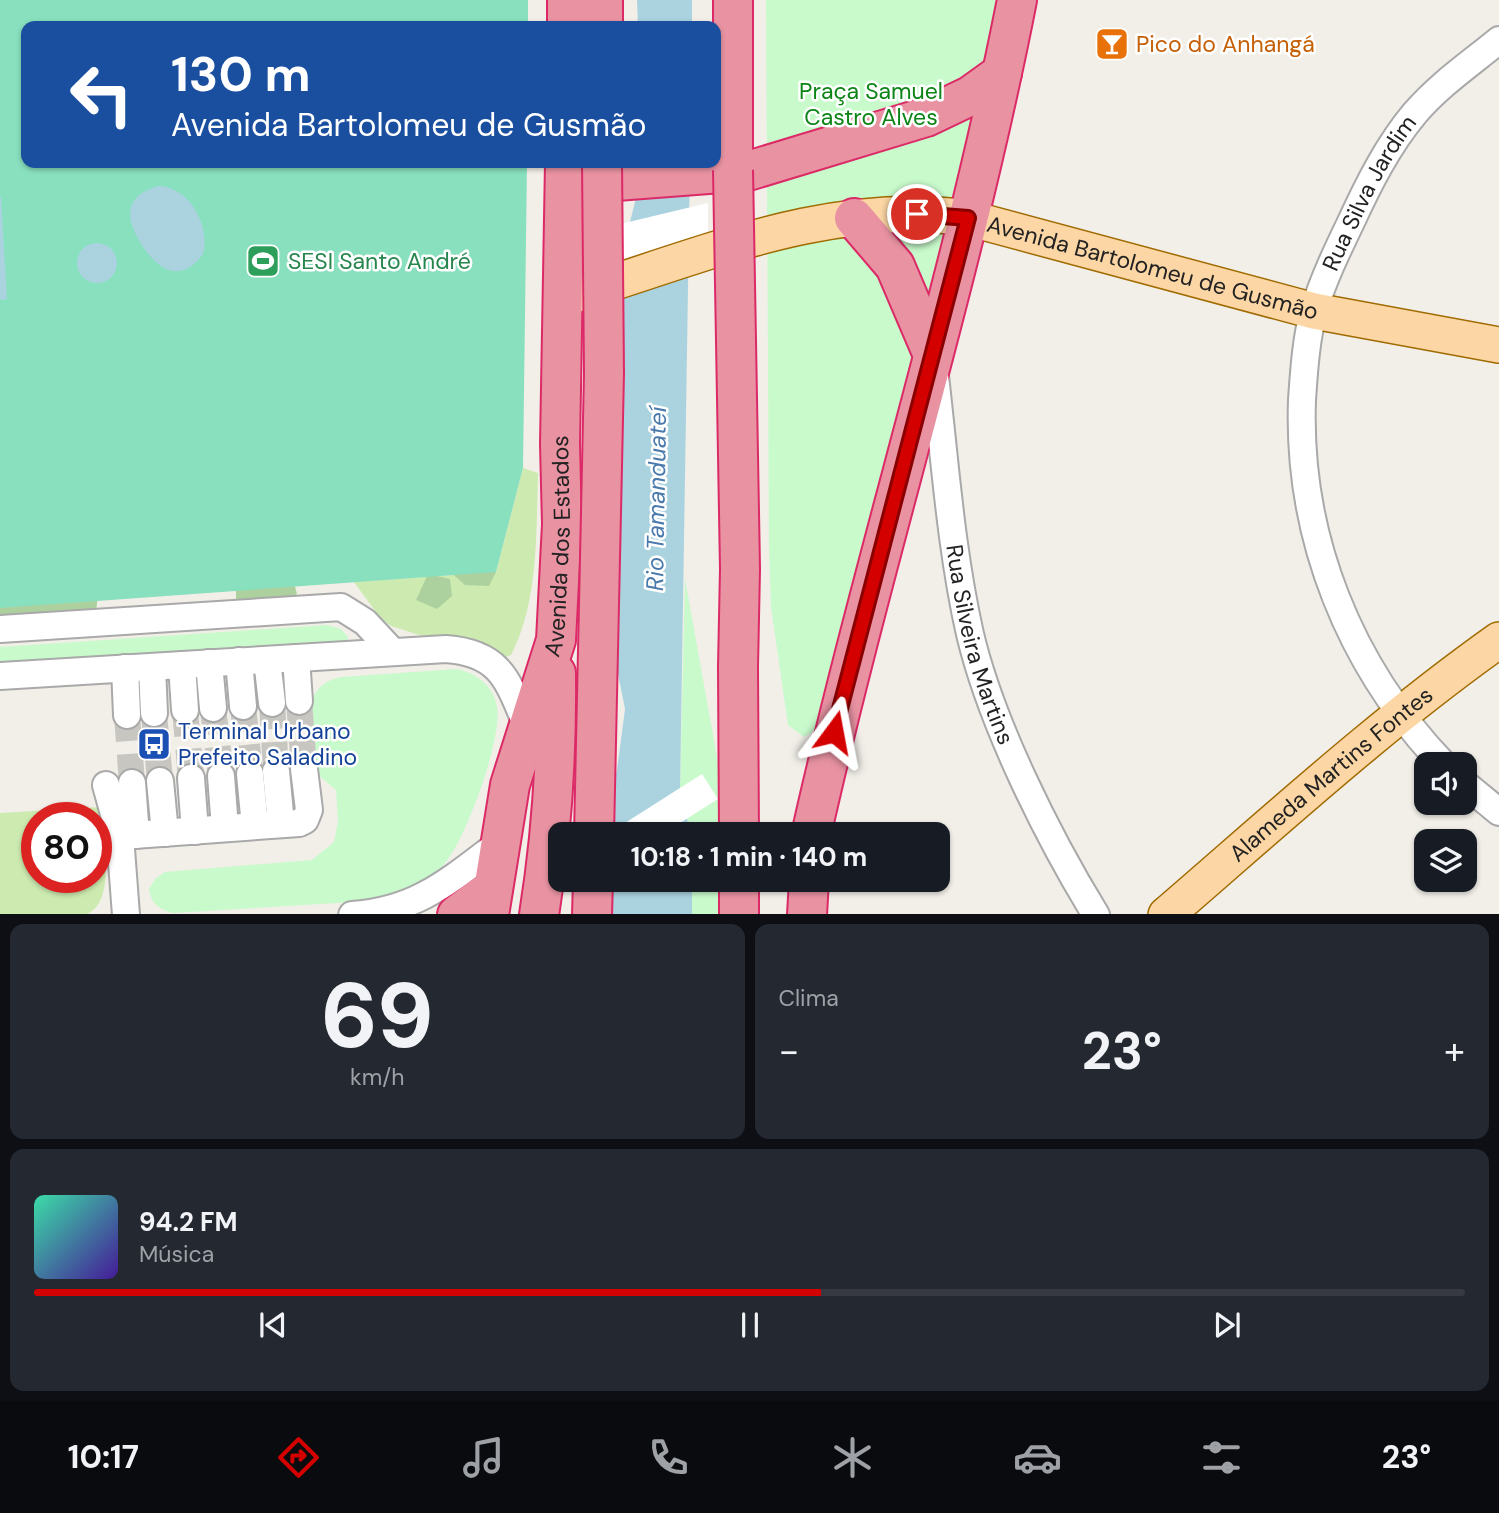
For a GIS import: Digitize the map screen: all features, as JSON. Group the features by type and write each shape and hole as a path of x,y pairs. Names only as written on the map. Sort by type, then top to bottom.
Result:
{"highway":[{"path":"567,0 567,21"},
{"path":"603,0 603,21"},
{"path":"733,0 740,569 739,822"},
{"path":"814,822 840,706 968,218 1017,0"},
{"path":"587,168 748,171 926,117 970,96 1002,73"},
{"name":"Avenida dos Estados","path":"491,902 498,844 510,785 556,640 562,524 560,444 564,298 587,168"},
{"name":"Avenida dos Estados","path":"587,168 604,373 594,822"},
{"path":"854,218 895,266 933,355"},
{"path":"539,914 547,863 556,758 556,640"},
{"path":"592,914 593,892"},
{"path":"739,892 739,914"},
{"path":"807,914 808,892"},
{"path":"460,914 491,902"}],"main road":[{"name":"Avenida Bartolomeu de Gusmão","path":"564,298 747,239 854,218 936,214 968,218 1314,311 1499,345"},
{"name":"Alameda Martins Fontes","path":"1167,914 1443,679 1499,640"}],"street":[{"name":"Rua Silva Jardim","path":"1433,752 1401,715 1366,662 1346,623 1327,574 1311,517 1302,425 1306,361 1314,311 1364,194 1404,127 1447,80 1499,40"},
{"name":"Rua Silveira Martins","path":"933,355 958,566 970,634 980,669 993,707 1028,784 1075,881 1095,914"},
{"path":"0,629 341,607 365,621 393,652"},
{"path":"0,676 446,649 479,653 508,680 527,726"},
{"path":"296,658 299,701"},
{"path":"267,660 271,703"},
{"path":"239,661 243,706"},
{"path":"209,663 213,708"},
{"path":"182,665 185,710"},
{"path":"152,667 154,713"},
{"path":"125,668 127,715"},
{"path":"128,836 305,820 309,810 304,769"},
{"path":"268,825 276,771"},
{"path":"250,774 268,825"},
{"path":"221,776 225,828"},
{"path":"191,778 195,831"},
{"path":"160,781 165,833"},
{"path":"126,914 132,783"},
{"path":"106,785 128,836"},
{"path":"1477,794 1499,812"},
{"path":"360,914 410,905 430,894 498,844"}],"green space":[{"name":"SESI Santo André","path":"0,0 528,0 528,21 21,21 21,168 527,168 523,468 496,572 0,608"},
{"name":"Praça Samuel Castro Alves","path":"766,0 997,0 928,325 818,728 804,737 788,725 771,607"},
{"path":"523,468 538,473 536,542 527,612 511,655 506,657 471,641 419,635 391,626 381,619 354,582 496,572"},
{"path":"492,552 496,572 489,586 465,585 447,569"},
{"path":"291,571 297,594 279,604 236,601 236,583"},
{"path":"428,574 450,579 452,596 437,609 416,600"},
{"path":"685,579 729,822 688,822 680,791"},
{"path":"99,586 96,612 0,621 0,594"},
{"path":"327,625 341,629 348,637 347,644 0,668 0,647"},
{"path":"457,669 477,677 488,687 497,707 497,721 489,763 463,833 445,863 429,878 391,896 370,901 173,913 160,908 154,902 149,889 156,878 165,872 312,860 334,842 338,821 336,790 311,769 308,727 312,700 318,690 328,682 342,677"},
{"path":"21,812 21,893 103,893 96,907 87,914 0,914 0,813"},
{"path":"692,892 742,892 746,914 692,914"}],"water":[{"path":"637,0 692,0 692,21 638,21"},
{"name":"Rio Tamanduateí","path":"674,168 690,168 680,791 688,822 608,822 608,798 617,770 625,709 606,613 623,250 641,178"},
{"path":"158,186 169,188 188,200 204,232 203,254 195,263 180,271 165,268 151,257 133,229 130,211 133,204 146,191"},
{"path":"0,198 7,299 0,300"},
{"path":"97,243 111,249 117,263 111,277 97,283 83,277 77,263 83,249"},
{"path":"608,892 692,892 692,914 608,914"}],"pier":[{"path":"708,203 708,256 627,284 612,226"},
{"path":"702,774 718,799 682,822 626,822"}],"tunnel":[{"path":"299,701 304,769"},
{"path":"272,703 276,771"},
{"path":"243,706 250,774"},
{"path":"213,708 221,776"},
{"path":"185,710 191,778"},
{"path":"154,713 160,781"},
{"path":"127,715 132,783"}],"place":[{"name":"Pico do Anhangá","path":"1112,44"},
{"name":"SESI Santo André","path":"263,261"},
{"name":"Terminal Urbano Prefeito Saladino","path":"154,744"}],"route":[{"path":"834,732 968,218 917,214"}]}
